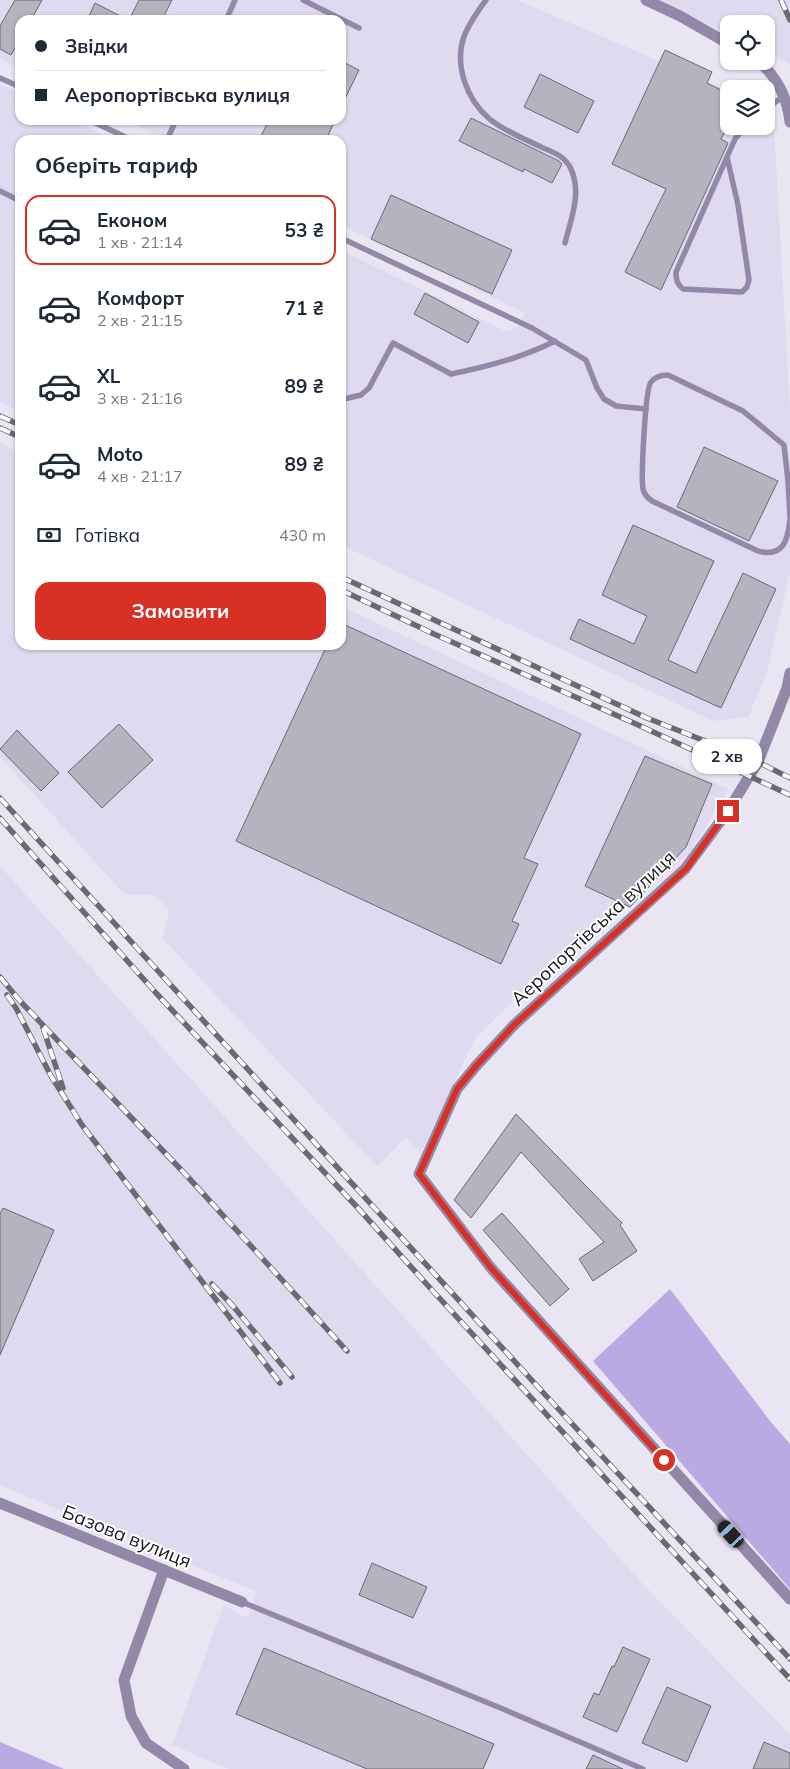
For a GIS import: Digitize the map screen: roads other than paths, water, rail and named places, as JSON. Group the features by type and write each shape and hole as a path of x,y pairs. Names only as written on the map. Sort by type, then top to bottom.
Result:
{"street":[{"path":"646,0 680,16 720,39"},
{"path":"766,70 778,84 784,96 789,109 790,122"},
{"name":"Аеропортівська вулиця","path":"790,673 787,688 758,762 728,811 686,869 514,1025 476,1066 457,1089 419,1174 491,1268 790,1599"},
{"name":"Базова вулиця","path":"0,1503 242,1602"},
{"path":"164,1570 124,1680 131,1716 146,1743 184,1769"}],"lane":[{"path":"228,15 235,0"},
{"path":"303,0 333,15"},
{"path":"486,0 470,23 462,40 460,52 461,68 468,94 480,111 489,119 506,130 556,154 567,163 576,185 576,197 565,243"},
{"path":"346,22 359,28"},
{"path":"0,78 15,85"},
{"path":"775,102 784,96"},
{"path":"100,125 121,135"},
{"path":"728,157 738,205 748,280 747,287 742,292 683,289 678,285 676,272 736,139 739,135"},
{"path":"0,191 15,198"},
{"path":"346,240 532,328 586,360 597,388 604,398 616,406 646,409"},
{"path":"346,399 361,395 369,388 393,343 452,374 511,360 555,341"},
{"path":"662,375 668,376 743,411 784,445 790,518 786,541 781,548 775,553 766,554 758,552 652,501 643,492 646,409 650,382 662,375"},
{"path":"242,1602 503,1709 643,1769"}],"railway":[{"path":"781,0 790,20"},
{"path":"0,416 15,423"},
{"path":"0,428 15,435"},
{"path":"346,579 647,718 758,762 790,778"},
{"path":"346,592 790,795"},
{"path":"0,798 538,1387 790,1659"},
{"path":"0,818 156,993 357,1207 790,1679"},
{"path":"0,977 20,1001 187,1176 347,1351"},
{"path":"7,995 16,1008 51,1076 82,1125 280,1383"},
{"path":"43,1028 63,1088"},
{"path":"212,1284 233,1306 292,1377"}]}
